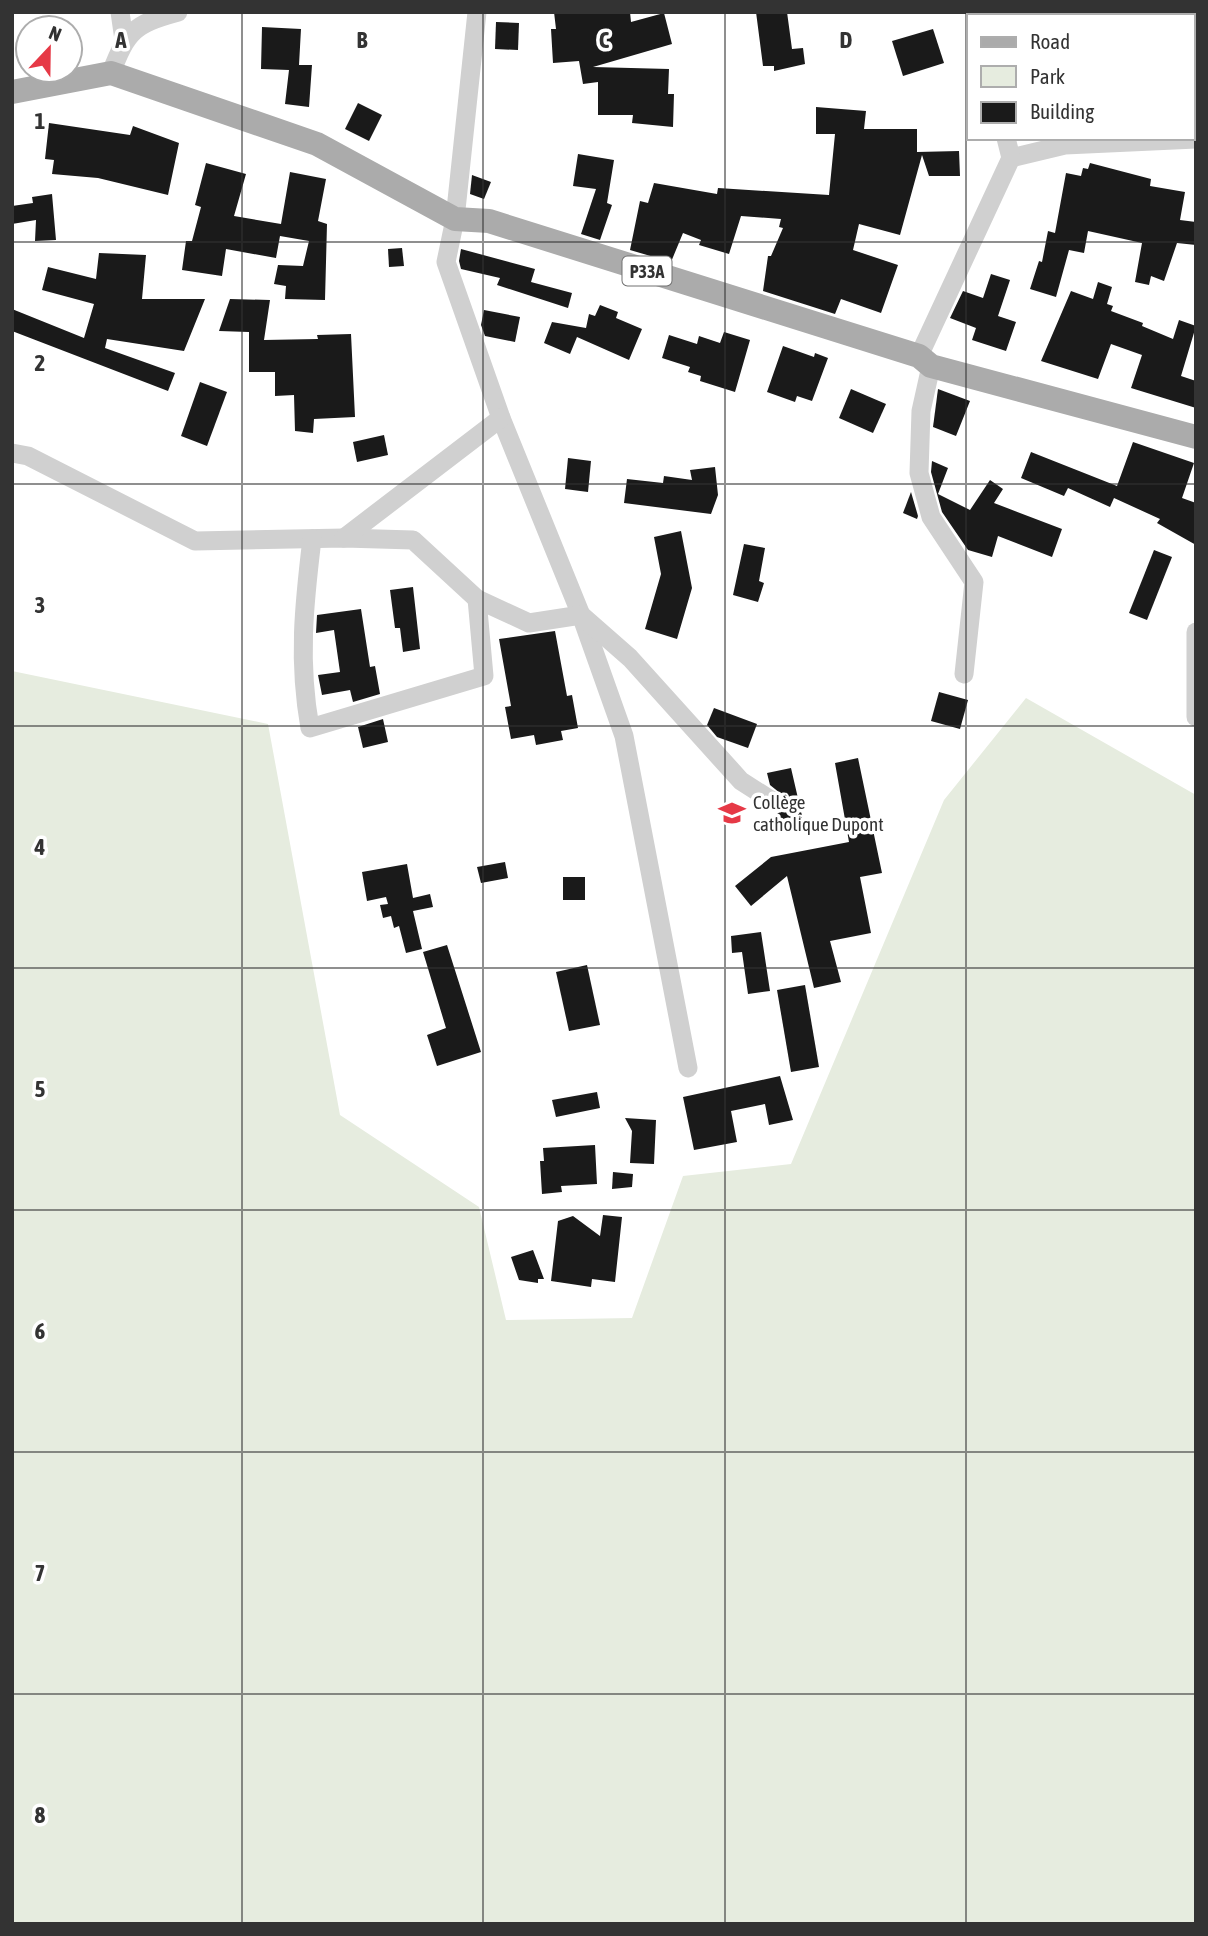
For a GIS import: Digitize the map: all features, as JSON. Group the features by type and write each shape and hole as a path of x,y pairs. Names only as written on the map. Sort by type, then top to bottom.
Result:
{"main road":[{"name":"P33A","path":"111,72 317,144 455,219 489,221 925,361 1196,436"},
{"path":"12,92 111,72"}],"street":[{"path":"120,12 124,40"},
{"path":"111,72 124,40 148,20 178,12"},
{"path":"477,12 455,219 446,262 501,418 581,614 624,736 688,1068"},
{"path":"964,674 974,582 931,517 919,474 925,361 1009,148 1174,140"},
{"path":"344,538 501,418"},
{"path":"12,453 28,456 195,541 344,538 413,540 477,599 529,624 581,614"},
{"path":"313,539 302,623 304,693 310,728 484,676 477,599"},
{"path":"581,614 630,658 741,781 774,802"},
{"path":"1196,632 1196,717"}],"green space":[{"path":"12,671 268,724 340,1115 479,1207 506,1320 632,1318 683,1176 791,1164 944,800 1026,698 1196,795 1196,1924 12,1924"}],"building":[{"path":"554,12 630,12 631,22 664,13 672,44 593,67 669,69 668,94 674,94 673,127 632,123 633,115 598,115 598,82 583,84 579,61 553,63 551,29 556,29"},
{"path":"756,12 787,12 792,49 803,48 805,64 774,71 774,66 763,66"},
{"path":"496,22 519,23 518,50 495,49"},
{"path":"262,27 301,29 299,65 312,65 309,107 285,104 289,70 261,69"},
{"path":"933,29 944,63 903,76 892,41"},
{"path":"358,103 382,115 369,141 345,129"},
{"path":"816,107 866,111 864,129 917,129 917,152 959,151 960,176 929,176 922,155 900,235 859,224 853,250 898,265 881,313 841,299 835,314 763,291 768,256 771,256 783,228 779,227 781,219 741,216 729,254 699,245 701,240 683,233 671,262 630,250 640,201 648,203 654,183 717,194 718,188 829,195 835,134 816,134"},
{"path":"49,123 130,135 133,126 179,143 168,195 98,178 52,174 54,160 45,159"},
{"path":"578,154 614,160 607,203 612,205 600,240 581,234 596,189 573,186"},
{"path":"206,163 246,174 234,216 281,224 290,172 326,179 318,221 327,224 325,300 285,299 286,286 274,284 278,265 303,266 309,241 280,236 276,258 226,249 222,276 182,270 186,241 192,241 201,207 195,205"},
{"path":"1090,163 1151,179 1150,186 1185,192 1180,220 1196,222 1196,245 1177,243 1164,281 1151,276 1149,285 1135,282 1142,243 1088,231 1084,253 1069,250 1056,297 1030,289 1039,261 1042,262 1048,231 1055,233 1066,173 1081,176 1083,168 1088,169"},
{"path":"472,175 491,182 484,199 470,194"},
{"path":"52,194 56,240 35,241 36,220 12,224 12,206 33,203 32,197"},
{"path":"402,248 404,266 389,267 388,249"},
{"path":"461,249 535,269 531,282 572,293 568,308 497,285 500,278 461,269"},
{"path":"99,253 146,255 142,299 205,299 184,351 107,339 105,348 175,373 168,391 12,331 12,309 84,338 94,304 42,290 48,267 96,279"},
{"path":"991,274 1010,280 998,316 1016,322 1006,351 972,340 976,328 950,318 963,291 983,298"},
{"path":"1098,282 1112,287 1107,304 1113,306 1111,311 1143,323 1142,326 1173,339 1179,320 1196,326 1181,376 1196,381 1196,408 1131,388 1142,355 1111,344 1098,379 1041,361 1071,291 1093,299"},
{"path":"230,299 270,300 264,340 318,339 317,335 351,334 355,417 314,419 313,433 295,431 294,395 275,396 275,372 249,372 249,332 219,331"},
{"path":"600,305 618,312 616,318 642,329 629,360 577,337 570,354 544,343 552,322 586,328 589,314 595,316"},
{"path":"484,310 520,317 515,342 485,336 481,325"},
{"path":"724,332 750,340 735,392 700,381 701,376 688,372 690,367 662,358 669,335 697,344 699,336 720,343"},
{"path":"783,346 814,357 815,353 828,358 812,401 797,396 795,402 767,392"},
{"path":"200,382 227,392 207,446 181,436"},
{"path":"851,389 886,404 873,433 839,418"},
{"path":"938,389 970,401 956,436 933,427"},
{"path":"384,435 388,455 357,462 353,442"},
{"path":"1133,442 1194,463 1182,498 1196,503 1196,545 1157,523 1160,519 1114,498 1110,507 1068,488 1064,496 1021,478 1031,452 1117,486"},
{"path":"568,458 591,461 588,492 565,489"},
{"path":"932,461 948,468 938,494 970,510 990,480 1003,489 994,503 1062,529 1052,557 998,536 992,557 968,550 942,512 931,472"},
{"path":"715,467 718,495 711,514 624,503 627,479 663,483 664,476 692,480 690,470"},
{"path":"911,492 918,516 917,519 903,513"},
{"path":"681,531 692,588 677,639 645,629 661,574 654,537"},
{"path":"744,544 765,548 759,581 764,583 758,602 733,595"},
{"path":"1154,550 1172,557 1147,620 1129,613"},
{"path":"413,587 420,649 403,652 400,628 395,628 390,590"},
{"path":"361,609 370,667 375,666 380,694 353,702 350,690 322,695 318,675 340,672 334,630 316,633 317,615"},
{"path":"555,631 567,696 572,695 578,728 561,731 563,740 536,745 534,735 511,739 505,707 511,706 499,639"},
{"path":"939,692 968,700 960,729 931,721"},
{"path":"714,708 757,724 748,748 717,737 707,725"},
{"path":"383,719 388,742 363,748 358,727"},
{"path":"858,758 882,873 860,877 871,933 830,941 841,982 814,988 787,876 751,906 735,886 771,857 849,842 835,763"},
{"path":"791,768 803,820 779,825 777,814 785,808 785,797 770,785 767,773"},
{"path":"505,862 508,878 481,883 477,867"},
{"path":"407,864 413,898 430,894 433,907 413,911 422,949 406,953 399,926 394,928 391,916 383,918 380,905 388,904 386,897 367,901 362,872"},
{"path":"563,877 585,877 585,900 563,900"},
{"path":"761,932 770,991 748,994 742,952 732,953 731,936"},
{"path":"447,945 481,1052 437,1066 427,1035 446,1028 423,952"},
{"path":"587,965 600,1025 569,1031 556,972"},
{"path":"805,985 819,1067 791,1072 777,990"},
{"path":"780,1076 793,1120 769,1125 765,1104 731,1111 737,1142 694,1150 683,1097"},
{"path":"597,1092 600,1108 556,1117 552,1100"},
{"path":"625,1118 656,1120 654,1164 630,1163 632,1131"},
{"path":"595,1145 597,1184 561,1186 562,1192 542,1194 540,1161 544,1161 543,1148"},
{"path":"613,1172 633,1174 632,1187 612,1189"},
{"path":"603,1215 622,1217 615,1282 592,1279 591,1287 551,1281 558,1221 573,1216 600,1236"},
{"path":"533,1250 544,1279 538,1279 538,1283 519,1280 511,1257"}],"place":[{"name":"Collège catholique Dupont","path":"732,813"}]}
